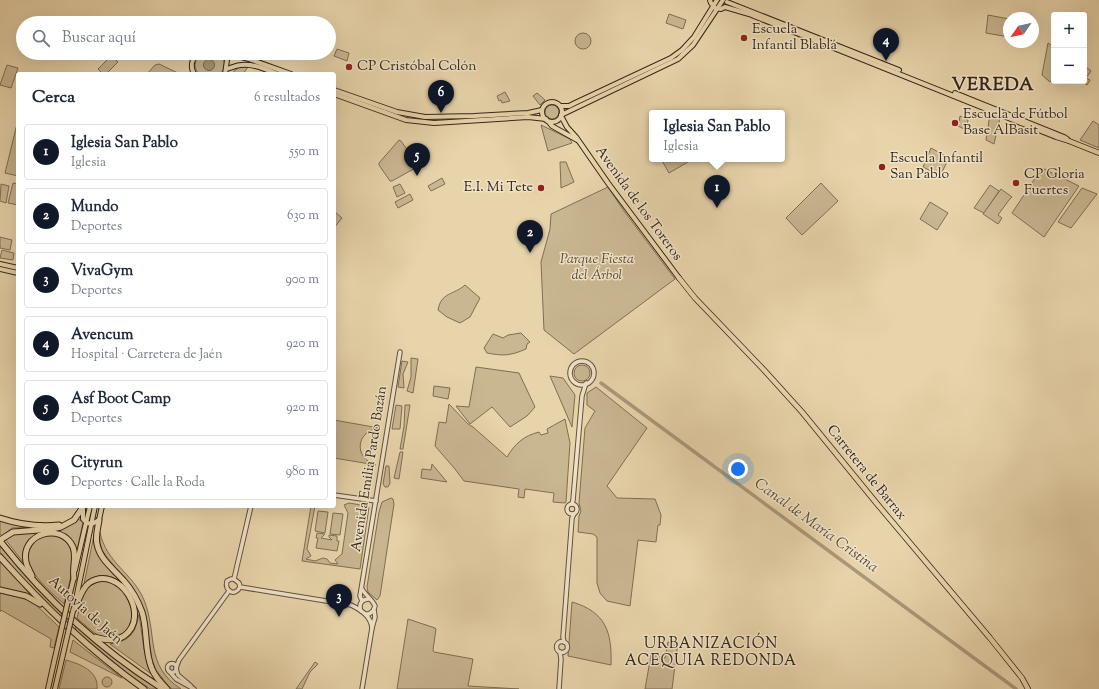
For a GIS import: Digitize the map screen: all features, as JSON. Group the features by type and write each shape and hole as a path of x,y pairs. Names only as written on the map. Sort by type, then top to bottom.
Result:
{"highway":[{"path":"1069,141 1099,153"},
{"name":"Carretera de Barrax","path":"679,278 695,298 802,412 928,566 990,638 1022,678 1028,689"},
{"path":"1,539 19,530 52,529 61,527 74,520 82,508"},
{"path":"0,518 8,521 46,525 58,525 74,520"},
{"path":"99,520 97,543 100,552 105,561 123,580 135,596 142,613 152,670 167,689"},
{"path":"35,582 26,563 26,551 30,542 34,538 44,533 56,533 69,542 74,552 74,578"},
{"name":"Autovía de Jaén","path":"1,539 35,582 90,635 119,658 163,689"},
{"name":"Autovía de Jaén","path":"0,556 58,619 144,689"},
{"path":"73,610 86,586 94,580 105,579 114,581 124,588 134,606 134,620 130,629 122,637 112,640 102,639 90,635"},
{"path":"0,590 20,594 33,599 75,638 128,679 144,689"}],"main road":[{"path":"710,0 710,3 715,8"},
{"path":"336,95 406,120 434,123 528,117 554,122 561,116 669,64 688,51 698,39 715,8 717,0"},
{"path":"546,120 543,117 542,110 544,106 550,102 556,103 560,106 569,106 671,58 686,46 694,37 715,8 726,1"},
{"path":"725,7 726,1"},
{"path":"726,1 1064,136 1069,141"},
{"path":"715,8 725,7 754,13"},
{"path":"737,10 1069,141"},
{"path":"765,21 773,20"},
{"path":"189,72 193,60"},
{"path":"226,72 227,60"},
{"path":"252,60 285,72"},
{"path":"226,72 241,64 255,66 272,72"},
{"path":"644,71 650,73"},
{"path":"336,91 396,112 425,117 528,113 542,110"},
{"path":"560,106 562,112 561,116"},
{"name":"Avenida de los Toreros","path":"561,116 567,127 609,185 679,278"},
{"name":"Avenida de los Toreros","path":"546,120 552,126 568,134 580,143"},
{"path":"0,264 16,268"},
{"path":"0,269 16,273"},
{"path":"83,508 82,516 87,523 92,524 99,520 102,508"},
{"path":"48,689 90,508"},
{"path":"55,689 95,508"}],"street":[{"name":"Avenida Emilia Pardo Bazán","path":"362,601 360,596 400,352"},
{"path":"572,514 578,510 573,503 582,396 586,384 590,382 593,376 593,368 588,363 581,361 574,364 571,369 571,376 581,390 582,396"},
{"path":"577,383 586,384"},
{"path":"336,495 376,501"},
{"path":"562,642 567,644 567,651 562,652 557,650 557,646 562,642 563,637 572,518 572,514 567,509 573,503"},
{"path":"234,579 251,508"},
{"path":"234,579 239,583 240,587"},
{"path":"229,591 226,584 229,580 234,579"},
{"path":"229,591 238,591 240,587"},
{"path":"240,587 351,605 366,614 372,628"},
{"path":"362,589 374,603 375,616 362,689"},
{"path":"169,671 173,672 176,668 179,660 229,591"},
{"path":"351,605 369,599"},
{"path":"361,611 360,607 362,601"},
{"path":"366,614 371,613 374,610"},
{"path":"559,689 562,652"},
{"path":"179,660 172,663 168,667 169,671 176,679 194,689"},
{"path":"172,663 174,664 178,675 194,689"}],"green space":[{"path":"669,14 686,20 683,29 666,23"},
{"path":"988,15 1003,18 1003,36 986,33"},
{"path":"583,33 589,35 591,41 589,47 583,49 577,47 575,41 577,35"},
{"path":"1048,43 1051,45 1051,81 1050,82 1042,75"},
{"path":"337,49 349,53 347,61 336,57"},
{"path":"107,60 116,60 118,62 108,72 101,72 98,69"},
{"path":"197,60 223,60 225,65 221,72 198,72 195,67"},
{"path":"159,64 176,72 149,72 155,65"},
{"path":"7,65 18,68 11,88 0,85"},
{"path":"239,67 248,67 244,72 233,72"},
{"path":"1087,68 1091,71 1087,77"},
{"path":"1087,78 1090,80 1087,85 1086,84 1087,84"},
{"path":"505,92 510,101 502,103 501,100 499,101 497,96"},
{"path":"537,93 545,100 540,105 533,96"},
{"path":"552,105 557,107 559,112 557,117 552,119 547,117 545,112 547,107"},
{"path":"990,114 1000,118 994,144 986,140"},
{"path":"960,116 968,120 966,130 958,126"},
{"path":"1093,121 1099,125 1099,148 1080,140"},
{"path":"541,125 570,139 572,143 548,151"},
{"path":"16,128 16,176 5,173"},
{"path":"399,140 419,166 390,181 379,163"},
{"path":"931,148 949,158 940,176 923,167"},
{"path":"560,162 566,162 574,182 561,188"},
{"path":"663,162 688,162 669,173"},
{"path":"1042,168 1079,186 1044,237 1012,213"},
{"path":"442,178 445,184 431,191 428,186"},
{"path":"13,183 16,184 16,205 8,203"},
{"path":"821,183 838,201 802,235 786,218"},
{"path":"1,184 9,186 6,203 0,201"},
{"path":"400,184 405,193 397,197 393,187"},
{"path":"990,185 999,191 984,213 974,208"},
{"name":"Parque Fiesta del Árbol","path":"608,187 675,279 574,354 544,330 541,262 550,229 551,214"},
{"path":"1082,188 1097,194 1071,228 1058,222"},
{"path":"1001,189 1012,197 998,215 1002,218 998,224 983,214"},
{"path":"410,194 413,200 398,208 395,202"},
{"path":"930,202 948,213 937,230 920,219"},
{"path":"336,213 342,218 336,226"},
{"path":"0,237 12,240 10,250 0,248"},
{"path":"2,250 14,253 13,260 0,258"},
{"path":"465,285 480,298 470,317 460,323 447,317 438,310 442,300 448,294"},
{"path":"521,333 530,342 527,344 526,349 511,354 498,355 487,353 484,348 493,334 503,338 508,335"},
{"path":"411,358 418,359 413,393 407,391 411,377"},
{"path":"402,361 408,362 403,374 404,388 398,387"},
{"path":"579,365 585,365 590,370 588,379 585,381 579,381 574,376 574,370"},
{"path":"476,367 519,373 535,407 527,416 510,427 492,407 470,424 456,406 469,407"},
{"path":"550,376 563,378 575,395 572,427"},
{"path":"434,386 450,388 448,399 433,396"},
{"path":"596,387 647,428 607,486 617,498 655,499 661,515 656,542 638,540 630,606 607,601 600,593 597,583 597,537 593,534 578,532 579,516 581,511 579,503 585,428 595,411 587,405 587,393"},
{"path":"449,404 468,424 507,457 516,444 524,438 539,432 541,435 548,433 547,429 565,419 570,443 566,502 553,502 554,493 525,489 524,498 518,497 519,489 464,481 435,446 439,422 446,423"},
{"path":"396,405 402,406 400,429 392,429"},
{"path":"405,405 410,405 403,449 400,449 404,426"},
{"path":"336,420 379,428 371,430 366,434 360,445 364,457 369,462 376,465 336,458"},
{"path":"400,452 403,452 399,479 394,478"},
{"path":"432,464 447,482 421,478 422,469 431,470"},
{"path":"386,466 389,466 390,483 388,487 385,487 383,484"},
{"path":"391,498 393,499 394,504 380,596 377,600 368,592 367,587 379,512 382,502"},
{"path":"349,503 369,507 360,569 302,561 311,508 315,508 307,549 311,556 306,559 315,561 323,558 327,559 330,563 338,564 335,560 342,554 348,513 344,505"},
{"path":"318,511 328,512 325,533 315,531"},
{"path":"333,513 343,514 340,535 330,534"},
{"path":"78,519 83,522 77,551 68,537 53,531 67,527"},
{"path":"0,521 38,527 12,528 2,536 0,534"},
{"path":"42,532 30,540 24,552 23,562 5,539 15,534"},
{"path":"100,532 103,543 108,552 133,582 144,600 148,613 154,648 162,670 169,680 181,689 172,689 169,687 156,670 152,660 146,620 133,589 102,551 100,545"},
{"path":"317,533 325,534 321,538 332,540 329,535 337,536 337,541 339,541 337,551 316,548 318,538 316,538"},
{"path":"47,535 55,535 59,537 66,542 70,549 72,558 71,578 64,604 42,583 29,565 27,556 28,547 35,540"},
{"path":"94,535 96,549 99,555 107,567 121,582 111,577 98,576 84,584"},
{"path":"0,544 62,611 61,617 17,572 0,552"},
{"path":"0,560 30,594 0,588"},
{"path":"102,581 112,583 120,589 131,604 133,613 132,622 127,630 114,638 99,636 77,618 86,590 95,583"},
{"path":"0,593 32,601 59,627 54,648 50,647 51,639 1,610 0,612"},
{"path":"572,602 593,611 605,625 610,643 611,665 568,656"},
{"path":"139,614 144,649 149,667 154,676 110,644 123,640 131,635 136,627"},
{"path":"408,619 436,629 434,652 473,659 468,686 519,689 397,689"},
{"path":"76,625 159,689 150,689 127,673 75,630"},
{"path":"73,640 122,678 70,652"},
{"path":"673,640 678,642 672,689 645,689 651,655 665,658 668,642 672,643"},
{"path":"66,660 88,669 95,677 97,689 59,689"},
{"path":"315,662 318,664 310,672 302,689 296,689"},
{"path":"105,677 109,677 111,678 111,686 105,687 102,684 102,680"}],"shaded area":[{"path":"207,60 211,60 215,65 213,69 209,71 205,69 203,65"}],"waterway":[{"name":"Canal de María Cristina","path":"601,383 1016,689"}],"place":[{"name":"Escuela Infantil Blablá","path":"744,38"},
{"name":"Avencum","path":"886,61"},
{"name":"CP Cristóbal Colón","path":"349,67"},
{"name":"Cityrun","path":"441,113"},
{"name":"Escuela de Fútbol Base AlBasit","path":"955,123"},
{"name":"Escuela Infantil San Pablo","path":"882,167"},
{"name":"Asf Boot Camp","path":"417,176"},
{"name":"CP Gloria Fuertes","path":"1016,183"},
{"name":"E.I. Mi Tete","path":"541,188"},
{"name":"Iglesia San Pablo","path":"717,208"},
{"name":"Mundo","path":"530,253"},
{"name":"VivaGym","path":"339,617"}],"district":[{"name":"VEREDA","path":"993,86"},
{"name":"URBANIZACIÓN ACEQUIA REDONDA","path":"711,652"}]}
